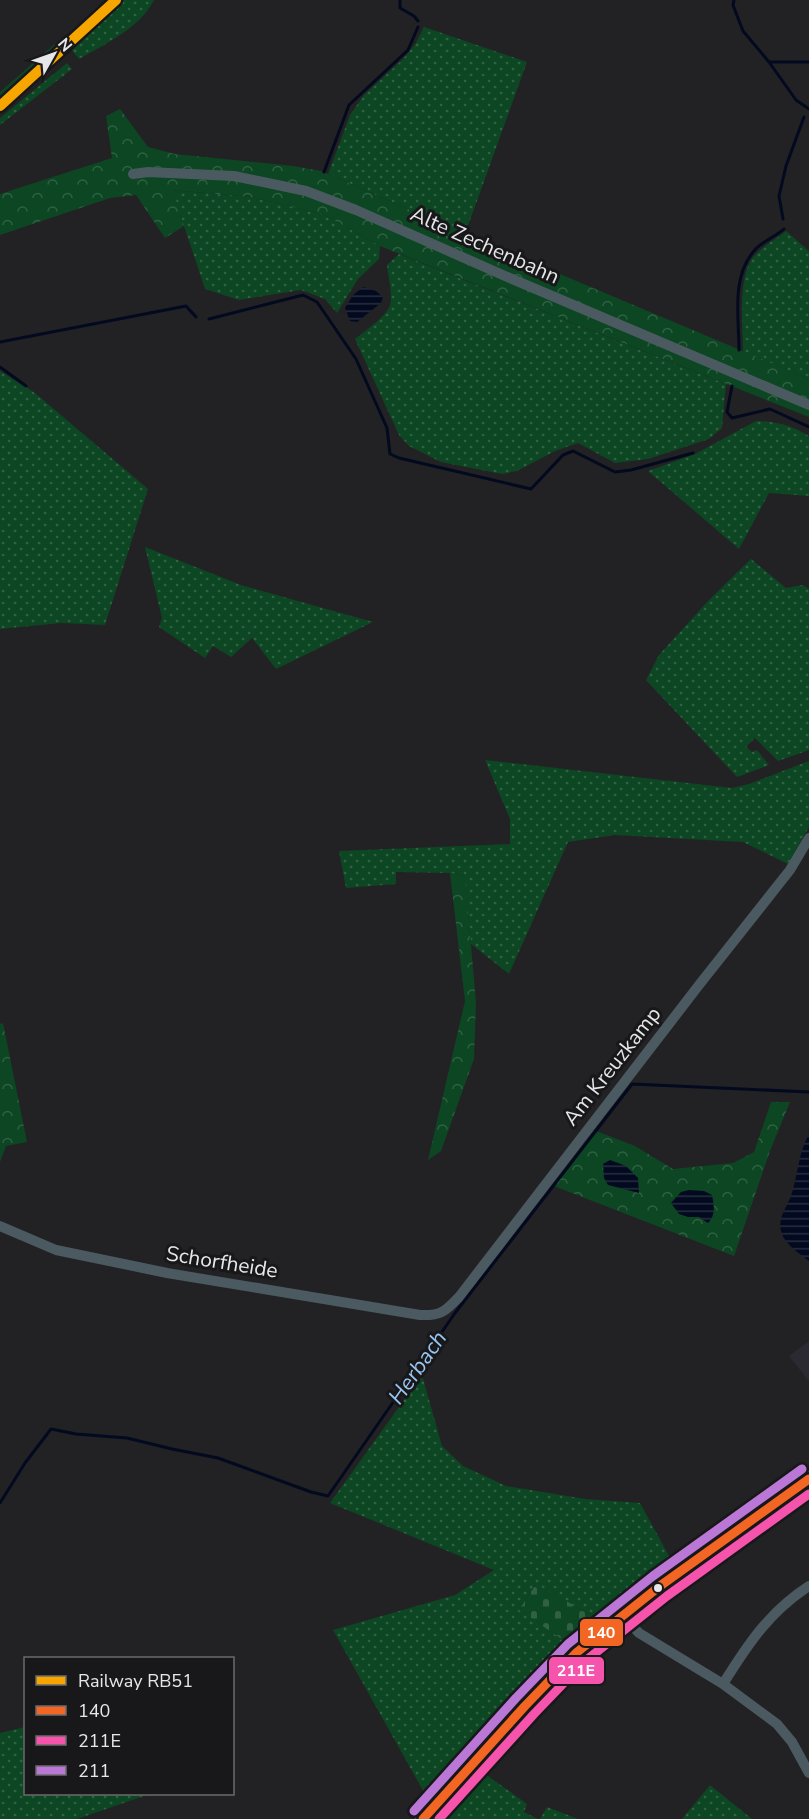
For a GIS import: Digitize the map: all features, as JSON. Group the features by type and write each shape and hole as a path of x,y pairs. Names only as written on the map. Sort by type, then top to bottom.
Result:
{"main road":[{"path":"423,1819 576,1653 622,1615 809,1479"}],"street":[{"name":"Alte Zechenbahn","path":"133,174 148,172 234,176 306,190 809,405"},
{"name":"Am Kreuzkamp","path":"441,1313 459,1297 790,870 809,838"},
{"name":"Schorfheide","path":"0,1226 56,1250 167,1274 420,1315 434,1316 441,1313"},
{"path":"723,1684 768,1619 786,1602 809,1586"},
{"path":"622,1615 639,1633 723,1684 777,1724 785,1732 809,1773"}],"shaded area":[{"path":"106,0 123,0 70,48 65,38"},
{"path":"60,45 66,51 0,112 0,99"},
{"path":"809,1341 809,1381 789,1356"}],"green space":[{"path":"123,0 154,0 148,10 131,27 79,59 70,48"},
{"path":"424,27 527,62 465,234 328,174 350,115 364,95 403,59 416,43"},
{"path":"56,43 56,49 0,99 0,92"},
{"path":"67,63 72,69 0,125 0,118"},
{"path":"120,109 148,147 175,154 321,171 809,379 809,417 380,246 323,214 251,197 173,190 184,226 165,238 136,195 110,198 0,235 0,194 112,158 106,116"},
{"path":"172,190 251,197 323,214 380,246 379,259 358,279 337,313 325,299 301,290 239,300 205,289"},
{"path":"786,231 809,251 809,379 743,352 742,306 746,271 757,253"},
{"path":"399,254 726,384 722,428 709,439 648,459 615,463 578,443 555,451 517,471 502,474 441,462 409,446 399,435 355,339 375,324 388,309 391,295 387,265"},
{"path":"0,371 35,393 148,489 105,625 61,623 0,629"},
{"path":"756,421 784,425 809,436 809,496 769,493 739,549 648,471 695,454"},
{"path":"145,547 241,585 373,622 276,669 252,638 231,657 213,646 205,658 159,627 162,618"},
{"path":"751,559 786,588 803,585 809,589 809,750 778,761 755,738 746,747 752,752 757,750 769,765 737,777 646,680 659,655 709,600"},
{"path":"485,760 732,788 749,784 809,761 809,827 788,864 743,842 615,835 568,842 509,974 471,944 464,876 450,873 396,872 396,884 346,888 339,851 510,844 510,819"},
{"path":"450,873 465,876 476,1003 474,1059 441,1151 428,1160 465,1001"},
{"path":"3,1023 27,1142 6,1146 0,1162 0,1024"},
{"path":"771,1102 790,1102 770,1151 734,1256 554,1186 596,1131 635,1146 673,1169 733,1163 754,1152"},
{"path":"422,1375 442,1446 463,1466 506,1486 585,1499 640,1503 674,1565 598,1621 535,1585 520,1610 569,1644 430,1803 333,1630 455,1595 494,1570 330,1503"},
{"path":"536,1584 598,1621 569,1644 519,1610"},
{"path":"24,1727 24,1795 147,1795 77,1819 0,1819 0,1733"},
{"path":"481,1771 527,1804 524,1812 538,1819 435,1819"},
{"path":"710,1785 752,1819 682,1819"},
{"path":"547,1807 578,1819 540,1819"}],"water":[{"path":"363,287 376,291 383,297 381,303 357,322 350,321 345,308 353,295"},
{"path":"809,1134 809,1261 789,1244 780,1226"},
{"path":"610,1160 626,1166 638,1178 639,1193 608,1185 604,1178 603,1164"},
{"path":"704,1191 712,1195 713,1213 708,1223 699,1217 679,1214 671,1203 681,1192"}],"waterway":[{"path":"400,0 400,8 418,21"},
{"path":"734,0 733,5 743,31 796,100 809,109"},
{"path":"324,172 349,105 408,50 418,27"},
{"path":"769,62 809,62"},
{"path":"783,219 779,196 786,166 804,117"},
{"path":"739,350 738,298 742,273 747,261 757,248 784,229"},
{"path":"209,319 303,295 317,302 356,359 387,428 390,454 399,458 531,489 563,455 573,451 615,472 631,470 693,453"},
{"path":"0,342 186,306 196,317"},
{"path":"0,367 26,386"},
{"path":"732,386 727,412 732,418 770,409 809,427"},
{"name":"Herbach","path":"0,1503 25,1463 51,1429 76,1434 127,1438 218,1458 328,1496 455,1313 632,1084 809,1092"}],"rail line":[{"name":"RB51","path":"0,106 116,0"}],"transit line":[{"name":"211","path":"414,1811 568,1644 653,1576 802,1469"},
{"name":"140","path":"423,1819 576,1653 660,1586 809,1479"},
{"name":"211E","path":"439,1819 584,1662 667,1596 809,1494"}]}
